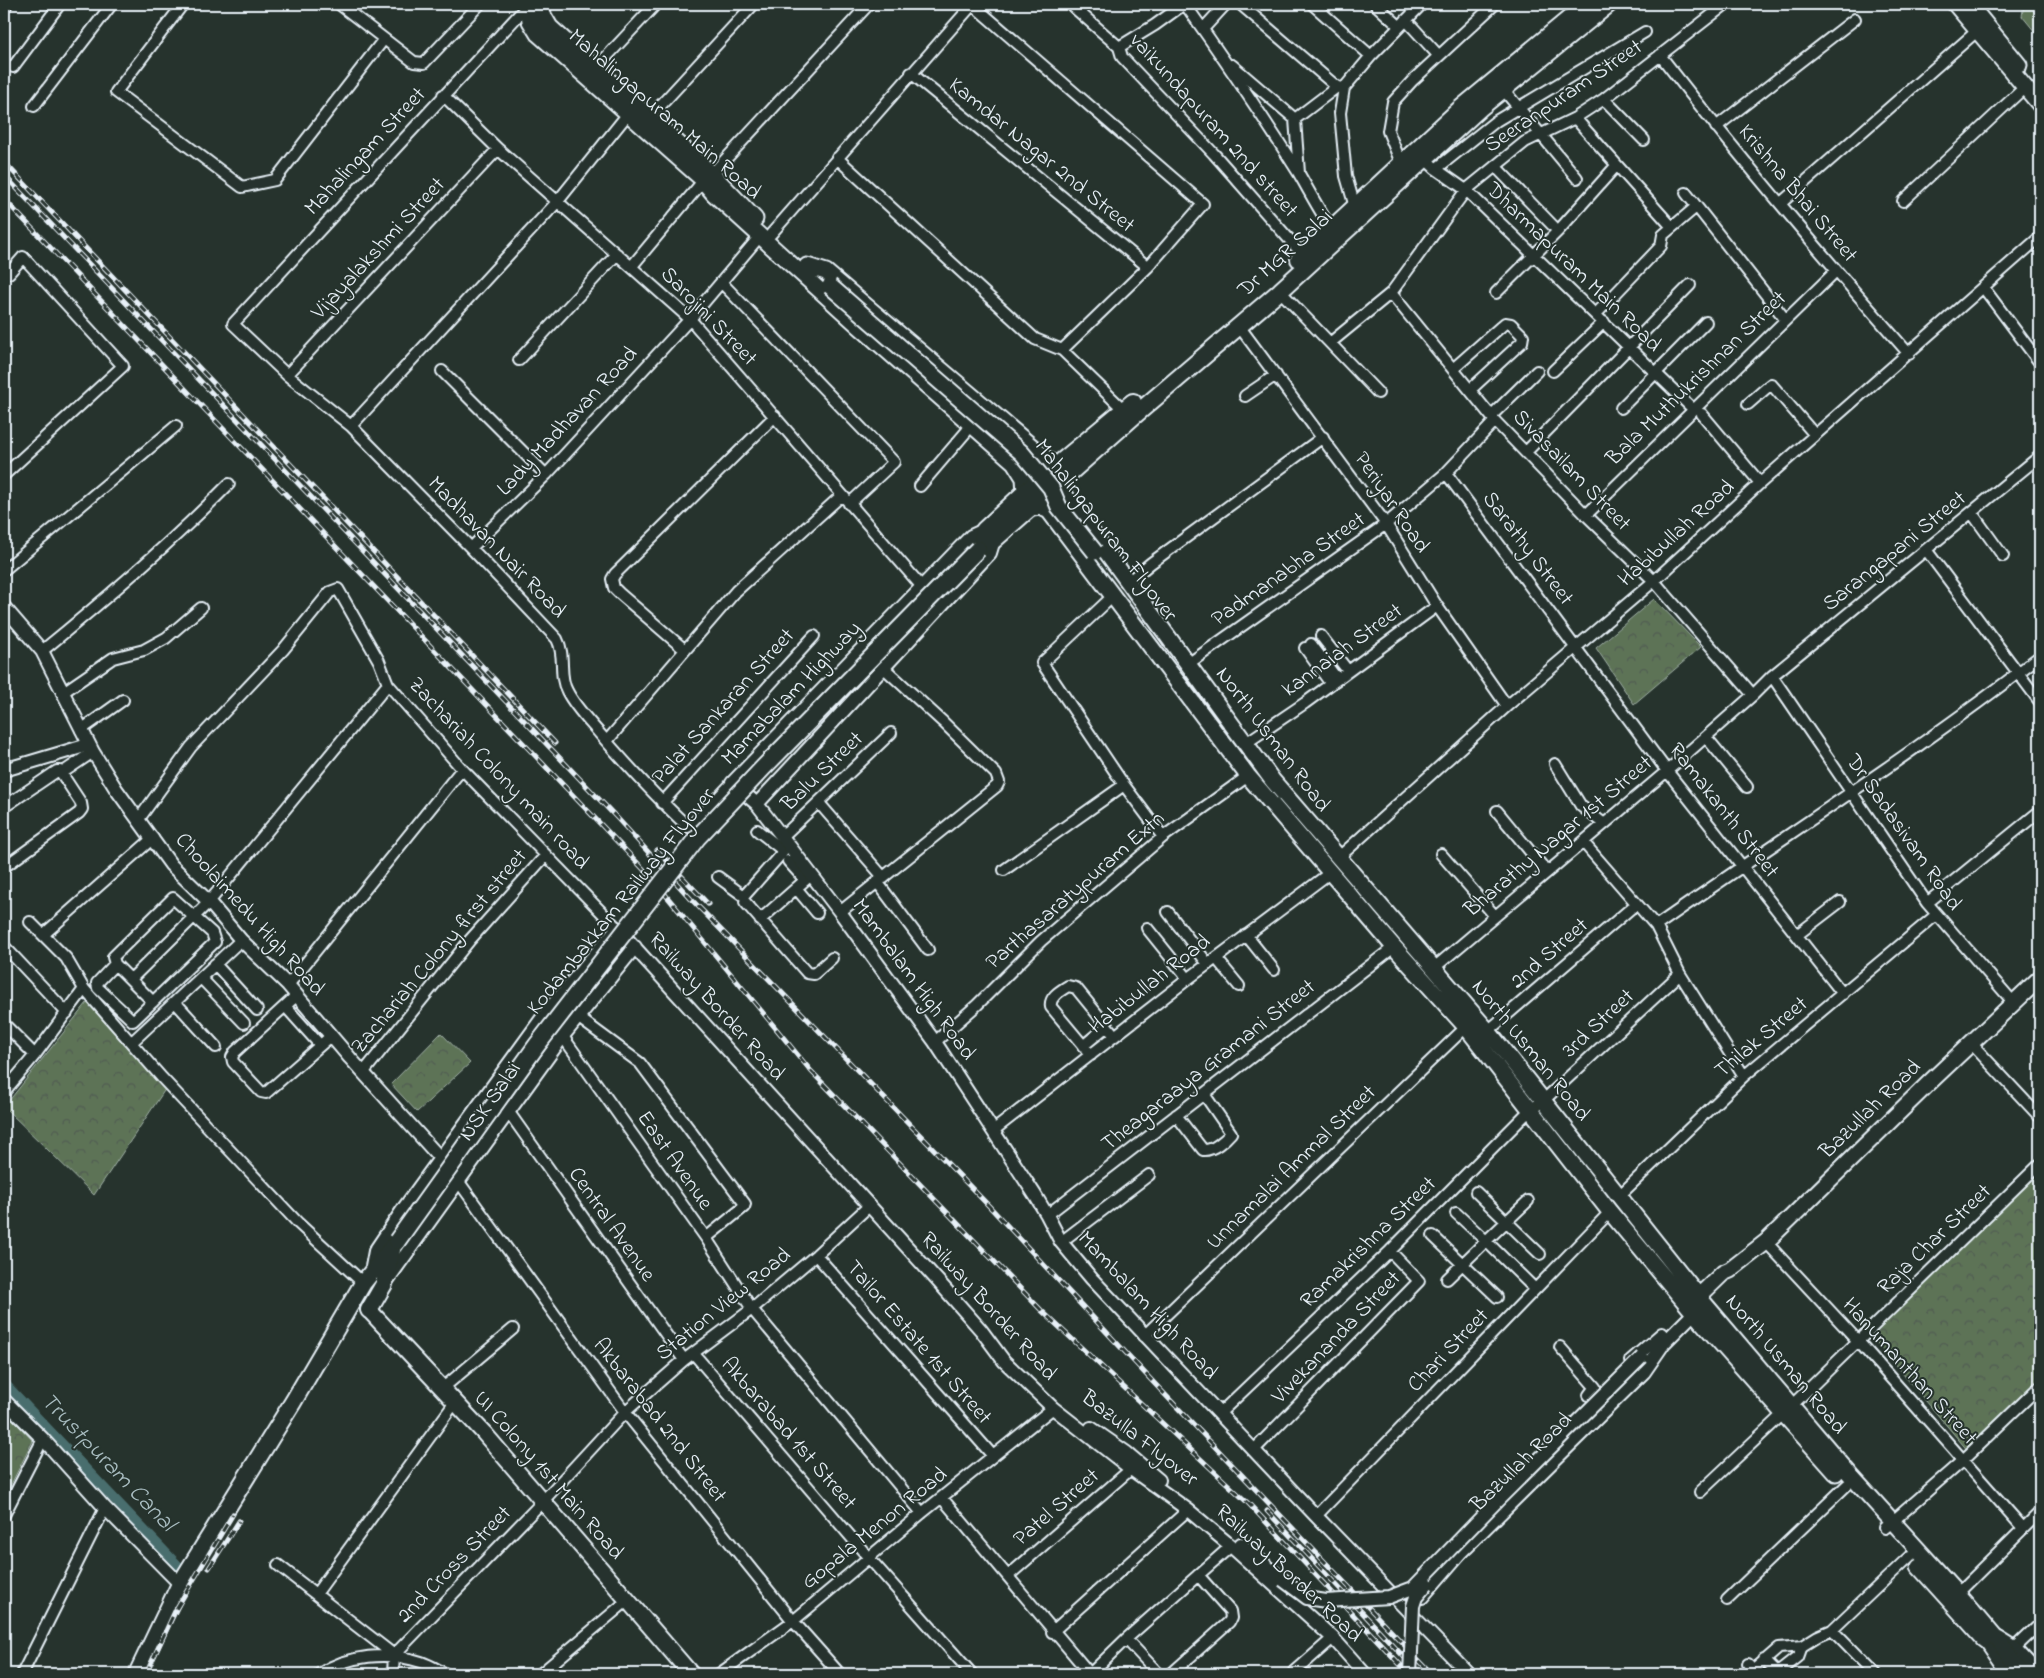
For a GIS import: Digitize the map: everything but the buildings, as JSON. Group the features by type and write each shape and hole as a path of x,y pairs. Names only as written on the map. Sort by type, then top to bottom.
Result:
{"main road":[{"name":"Mahalingapuram Main Road","path":"533,4 543,15 550,27 595,70 632,110 649,118 707,178"},
{"name":"Mahalingapuram Main Road","path":"533,4 530,21 538,34 632,110 766,233 808,266"},
{"name":"Dr MGR Salai","path":"984,542 1032,508 1061,471 1124,410 1234,319 1401,163 1420,154 1609,4"},
{"path":"1955,4 2040,105"},
{"path":"1969,4 2040,90"},
{"name":"Dr MGR Salai","path":"984,542 1025,492 1061,471 1280,291 1420,154 1459,110 1577,6"},
{"path":"766,233 1014,462 1024,478 1025,492"},
{"path":"808,266 826,272 1061,471"},
{"name":"Mahalingapuram Flyover","path":"808,266 1034,465 1051,488 1059,507 1095,552 1237,745"},
{"name":"North Usman Road","path":"1061,471 1062,491 1188,664 1237,745 1248,776 1394,948 1466,1027 1610,1212 1696,1305 1889,1524 1910,1556 1988,1636 2009,1654 2011,1661"},
{"name":"North Usman Road","path":"1032,508 1041,507 1049,511 1112,596 1237,745 1273,781 1488,1031 1544,1100 1618,1197 1696,1305"},
{"path":"1064,530 1080,517"},
{"name":"Kodambakkam Railway Flyover","path":"140,1673 180,1584 293,1402 367,1278 395,1244 537,1045 697,838 984,542"},
{"name":"Bazullah Road","path":"1696,1305 1728,1278 1730,1270 1766,1242 2040,978"},
{"name":"Kodambakkam Railway Flyover","path":"369,1310 384,1284 395,1244"},
{"name":"UI Colony 1st Main Road","path":"369,1310 456,1401 691,1674"},
{"name":"North Usman Road","path":"1787,1410 1847,1485 1958,1593 1988,1636"},
{"path":"2011,1661 2023,1674"}],"street":[{"path":"4,8 7,4"},
{"path":"13,67 60,4"},
{"path":"34,106 112,4"},
{"path":"184,4 116,92 242,187 275,180 384,38"},
{"path":"339,4 414,62 424,63 480,4"},
{"name":"Mahalingam Street","path":"233,324 443,95 533,4"},
{"path":"595,70 656,4"},
{"path":"649,118 754,4"},
{"path":"632,266 707,178 869,4"},
{"path":"972,4 1203,204 1148,267 1062,350"},
{"name":"Lady Madhavan Road","path":"471,548 546,475 690,319 721,282 837,158 972,4"},
{"name":"vaikundapuram 2nd street","path":"1070,4 1119,47 1122,57 1214,154 1303,255"},
{"path":"1119,47 1156,26 1184,4 1222,56 1299,174 1331,228"},
{"path":"1202,29 1226,4"},
{"path":"1240,4 1340,87"},
{"path":"1312,4 1371,56"},
{"path":"1375,4 1403,23 1439,56"},
{"path":"1296,119 1340,87 1422,4"},
{"path":"1401,163 1388,131 1393,102 1413,80 1495,4"},
{"name":"Seeranpuram Street","path":"1330,343 1391,293 1466,190 1525,142 1575,118 1604,99 1726,4"},
{"path":"1716,127 1855,19"},
{"path":"1436,169 1496,121 1645,32"},
{"path":"1781,203 1977,32"},
{"name":"Krishna Bhai Street","path":"1660,55 1716,127 1908,354"},
{"path":"1222,56 1296,119 1299,174"},
{"name":"Kamdar Nagar 2nd Street","path":"910,73 1148,267"},
{"path":"1340,87 1340,113 1345,167 1355,207"},
{"path":"1903,201 2025,88"},
{"path":"1503,89 1577,178"},
{"name":"Sarojini Street","path":"443,95 498,149 690,319 775,416 841,496 922,587"},
{"path":"1604,99 1644,140"},
{"path":"351,426 558,201 632,110"},
{"path":"1575,118 1672,227"},
{"name":"Vijayalakshmi Street","path":"287,375 498,149"},
{"name":"Dharmapuram Main Road","path":"1420,154 1436,169 1466,190 1655,373 1698,412 1760,483"},
{"path":"837,158 1035,339 1062,350 1124,410"},
{"path":"1495,166 1558,231"},
{"path":"1496,293 1558,231 1616,166"},
{"path":"1686,193 1785,319"},
{"path":"1596,314 1661,246 1663,235 1696,207"},
{"name":"Habibullah Road","path":"1338,858 1507,706 1654,581 1760,483 2040,237"},
{"path":"519,360 617,254"},
{"path":"4,475 123,366 23,257 9,273"},
{"name":"Bala Muthukrishnan Street","path":"1586,515 1698,412 1785,319 1836,270"},
{"path":"721,282 894,462 849,504"},
{"path":"1526,452 1690,285"},
{"path":"1983,287 2040,363"},
{"path":"1280,291 1378,393"},
{"name":"Sivasailam Street","path":"1391,293 1493,418 1586,515 1654,581 1753,695"},
{"path":"1453,369 1505,323 1509,322 1512,324 1524,336 1522,342 1470,390"},
{"path":"1553,371 1604,322"},
{"path":"1621,408 1706,322"},
{"name":"Madhavan Nair Road","path":"233,324 287,375 351,426 557,639 562,648 563,680 566,691 607,742 662,803 689,827 732,783"},
{"name":"Periyar Road","path":"1239,326 1386,524 1437,606 1507,706"},
{"path":"442,371 546,475"},
{"name":"Padmanabha Street","path":"1188,664 1386,524 1446,472 1493,418 1537,372"},
{"path":"1245,396 1276,375"},
{"path":"1748,404 1772,384 1815,435"},
{"path":"686,650 619,593 614,588 612,580 615,574 775,416"},
{"path":"920,486 972,425"},
{"path":"4,570 176,426"},
{"path":"1128,582 1151,563 1323,437"},
{"name":"Sarangapani Street","path":"1772,676 2040,456"},
{"name":"Sarathy Street","path":"1446,472 1577,648"},
{"path":"42,651 104,601 185,529 229,484"},
{"path":"607,742 736,591 841,496"},
{"path":"1972,513 2003,556"},
{"name":"Mamabalam Highway","path":"971,536 984,542 990,553 882,667 757,804 732,783 922,587 971,536"},
{"path":"1926,551 2040,702"},
{"name":"Zachariah Colony main road","path":"139,819 191,747 283,650 330,592 338,590 379,661 388,684 462,769 617,928"},
{"path":"1112,596 1042,663 1124,785 1163,837"},
{"name":"kannaiah Street","path":"1237,745 1334,681 1437,606"},
{"path":"62,693 113,658 144,650 166,638 201,608"},
{"name":"Choolaimedu High Road","path":"5,610 42,651 91,749 116,788 171,865 209,902 242,940 288,985 363,1073 440,1158"},
{"name":"Palat Sankaran Street","path":"662,803 814,636"},
{"path":"1321,636 1348,671"},
{"path":"1308,646 1334,681"},
{"name":"Ramakanth Street","path":"1577,648 1667,771 1843,994"},
{"path":"1656,926 1741,866 1851,794 2040,656"},
{"path":"840,912 881,881 999,782 996,774 943,722 882,667"},
{"path":"1753,695 1772,676"},
{"name":"Dr Sadasivam Road","path":"1772,676 1927,903 2013,1002"},
{"path":"131,979 209,902 388,684"},
{"name":"Bharathy Nagar 1st Street","path":"1434,968 1667,771 1753,695"},
{"path":"81,730 123,700"},
{"path":"806,708 828,726"},
{"name":"Balu Street","path":"774,834 819,803 891,733"},
{"path":"1706,736 1748,787"},
{"path":"769,745 792,766"},
{"path":"4,770 91,749"},
{"path":"62,773 91,749"},
{"path":"1554,764 1581,806 1604,824"},
{"path":"288,985 462,769"},
{"path":"4,807 57,771 62,773 81,803 82,809 4,867"},
{"name":"Parthasaratypuram Extn","path":"935,1042 977,1006 1041,941 1163,837 1248,776"},
{"path":"1004,870 1124,785"},
{"path":"819,803 881,881 928,950"},
{"name":"Mambalam High Road","path":"757,804 774,834 808,877 840,912 935,1042 1047,1214 1061,1242 1144,1336 1469,1674"},
{"path":"1497,811 1547,872"},
{"path":"1927,903 2040,811"},
{"path":"718,876 741,896 745,896 782,853 774,834 757,830"},
{"path":"43,935 153,838"},
{"path":"1583,842 1656,926 1680,974 1744,1076"},
{"path":"1441,854 1495,916"},
{"name":"Zachariah Colony first street","path":"363,1073 469,941 546,855"},
{"path":"760,920 808,877 788,861"},
{"name":"Habibullah Road","path":"994,1130 1188,979 1330,872"},
{"path":"796,888 817,913"},
{"path":"115,964 97,983 98,988 133,1021 153,1002 215,942 212,933 176,899 170,899 113,957 115,964 153,1002"},
{"path":"745,902 806,973 814,974 832,958"},
{"path":"1797,935 1840,902"},
{"name":"2nd Street","path":"1488,1031 1636,904"},
{"path":"1168,912 1212,961 1239,986"},
{"name":"Thilak Street","path":"1618,1197 1744,1076 1936,915"},
{"path":"30,922 66,958 84,990 102,1011 298,1223 367,1278 375,1251 440,1158 545,1014 617,928"},
{"name":"Railway Border Road","path":"617,928 981,1330 1004,1361 1053,1408 1131,1469 1188,1510 1231,1546 1333,1638 1365,1674"},
{"path":"1148,928 1188,979"},
{"path":"1246,935 1274,970"},
{"path":"132,1042 242,940"},
{"path":"4,946 67,1013"},
{"name":"NSK Salai","path":"384,1284 563,1036 635,947"},
{"name":"Theagaraaya Gramani Street","path":"1047,1214 1394,948"},
{"path":"215,964 257,1010"},
{"name":"3rd Street","path":"1544,1100 1680,974"},
{"path":"201,978 244,1023"},
{"path":"1091,1055 1051,1007 1050,1002 1052,998 1068,986 1076,988 1115,1036"},
{"path":"4,1092 36,1055 84,990"},
{"path":"296,996 235,1052 232,1057 233,1062 261,1092 266,1093 331,1036"},
{"path":"102,1011 112,1001"},
{"path":"175,1002 216,1047"},
{"path":"285,1006 320,1046"},
{"name":"East Avenue","path":"545,1014 563,1036 706,1238 752,1309 922,1513"},
{"path":"579,1018 640,1063 745,1204 706,1238"},
{"path":"4,1024 36,1055"},
{"path":"1083,1046 1107,1026"},
{"name":"Unnamalai Ammal Street","path":"1144,1336 1466,1027"},
{"path":"1971,1043 2040,1117"},
{"path":"1176,1115 1203,1150 1213,1148 1231,1132 1204,1094"},
{"name":"Ramakrishna Street","path":"1220,1414 1390,1251 1530,1110 1544,1100"},
{"name":"Central Avenue","path":"508,1111 684,1360"},
{"name":"Raja Char Street","path":"1700,1492 2040,1164"},
{"path":"1061,1242 1150,1175"},
{"name":"Akbarabad 2nd Street","path":"459,1182 624,1412 793,1621 840,1674"},
{"path":"1476,1192 1540,1254"},
{"path":"1447,1279 1528,1201"},
{"name":"Station View Road","path":"542,1501 624,1412 684,1360 752,1309 816,1255 869,1206"},
{"name":"Chari Street","path":"1316,1516 1610,1212"},
{"path":"1456,1213 1535,1289"},
{"path":"1433,1236 1497,1297"},
{"name":"Hanumanthan Street","path":"1766,1242 1858,1341 2023,1528"},
{"name":"Vivekananda Street","path":"1254,1450 1419,1281 1390,1251"},
{"name":"Tailor Estate 1st Street","path":"816,1255 992,1456"},
{"name":"Bazullah Road","path":"1643,1360 1696,1305"},
{"path":"443,1388 513,1329"},
{"name":"Bazulla Flyover","path":"981,1330 1074,1416 1127,1453 1219,1525 1307,1598 1326,1602 1389,1597 1413,1588 1498,1500 1643,1360"},
{"path":"1394,1598 1588,1398 1663,1338"},
{"name":"Bazullah Road","path":"1410,1614 1460,1553 1644,1372 1663,1338"},
{"path":"1560,1347 1595,1386 1588,1398"},
{"name":"Akbarabad 1st Street","path":"694,1354 869,1558 972,1674"},
{"path":"1410,1674 1413,1606 1416,1597 1459,1548 1643,1360"},
{"path":"1889,1524 1963,1460 2040,1386"},
{"path":"4,1400 104,1508 180,1584"},
{"path":"316,1594 456,1401"},
{"name":"Gopala Menon Road","path":"719,1674 793,1621 922,1513 1053,1408"},
{"path":"4,1515 42,1439"},
{"name":"Patel Street","path":"1008,1576 1131,1469"},
{"path":"1727,1600 1847,1485"},
{"path":"942,1498 1008,1576 1052,1632 1090,1674 1126,1639 1231,1546"},
{"name":"2nd Cross Street","path":"394,1655 542,1501"},
{"path":"22,1674 104,1508"},
{"path":"1052,1632 1188,1510"},
{"path":"1958,1593 2040,1512"},
{"path":"1748,1664 1754,1669 1780,1648 1802,1646 1832,1630 1910,1556"},
{"path":"278,1565 394,1655"},
{"path":"1171,1674 1232,1618 1230,1611 1198,1575"},
{"path":"1407,1585 1412,1594 1424,1595"},
{"path":"540,1674 628,1600"},
{"path":"2011,1661 2040,1624"},
{"path":"1832,1630 1875,1674"},
{"path":"1292,1674 1333,1638"},
{"path":"1126,1639 1159,1674"},
{"path":"1764,1660 1775,1671 1779,1672 1798,1657 1802,1646"},
{"path":"393,1674 394,1655"},
{"path":"319,1674 352,1660 394,1655 422,1662 446,1674"},
{"name":"North Usman Road","path":"2011,1661 2039,1674"}],"green space":[{"path":"2024,4 2040,4 2040,38 2022,16"},
{"path":"1654,599 1701,647 1634,704 1596,648"},
{"path":"87,1003 166,1088 94,1195 4,1107"},
{"path":"441,1033 470,1063 417,1112 391,1084"},
{"path":"2040,1171 2040,1383 1969,1452 1870,1335"},
{"path":"4,1410 33,1441 4,1498"}],"waterway":[{"name":"Trustpuram Canal","path":"4,1383 182,1570"}],"railway":[{"path":"4,162 555,743"},
{"path":"4,175 618,819 691,899 989,1206 1154,1383 1432,1674"},
{"path":"4,199 650,876 811,1071 1042,1311 1249,1504 1409,1674"},
{"path":"657,850 708,904"},
{"path":"1267,1511 1420,1674"},
{"path":"146,1674 176,1609 233,1514"},
{"path":"209,1568 239,1521"}]}
